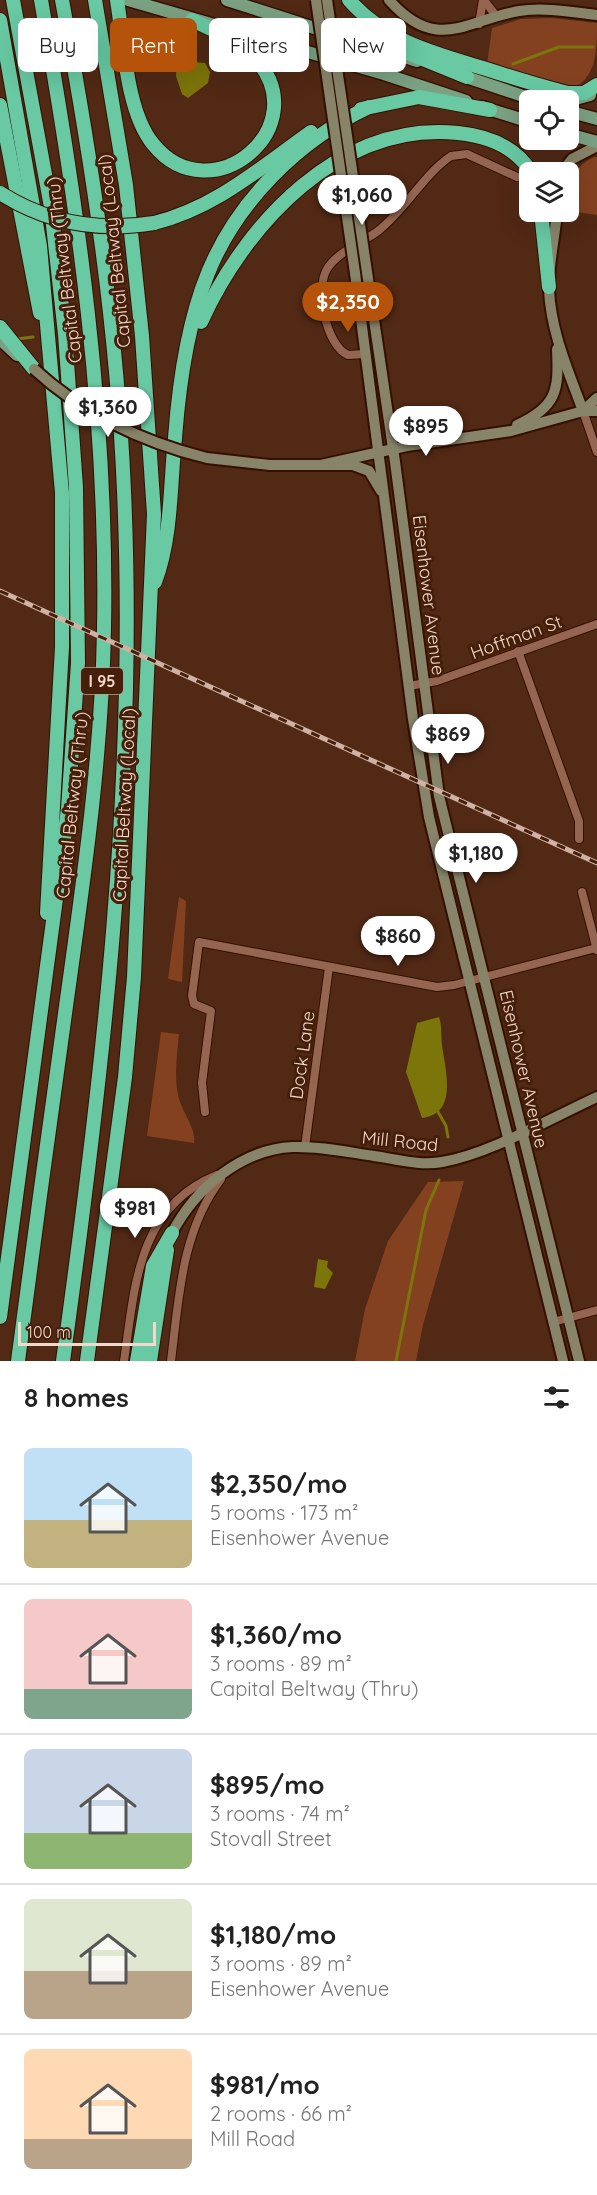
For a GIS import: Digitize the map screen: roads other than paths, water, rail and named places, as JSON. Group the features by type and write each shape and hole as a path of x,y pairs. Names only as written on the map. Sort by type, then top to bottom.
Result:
{"highway":[{"name":"I 95","path":"0,1317 44,1002 68,809 79,653 78,541 66,346 51,207 13,0"},
{"name":"Capital Beltway (Thru)","path":"18,1361 87,851 97,751 104,632 103,490 91,332 74,191 41,0"},
{"name":"Capital Beltway (Local)","path":"87,1361 125,1077 134,977 154,514 142,336 126,185 94,0"},
{"path":"117,0 120,18"},
{"path":"343,0 366,28 380,38 416,57 467,77"},
{"path":"349,0 361,13 390,35 427,51 568,93 584,93 597,86"},
{"name":"I 95","path":"63,2 91,160 113,331 124,490 127,602 120,833 103,1053 63,1361"},
{"path":"0,20 40,246 57,418 64,543 62,647 44,1002"},
{"path":"129,72 136,110 153,144 166,157 190,169 216,170 238,162 261,142 272,119 273,92 263,68 246,50 197,23"},
{"path":"0,193 36,212 77,224 115,228 154,223 186,214 215,200 319,126 350,112 419,97 490,110"},
{"path":"0,105 40,311 57,418"},
{"path":"152,592 163,561 176,427 186,360 207,275 216,255 243,212 280,171 312,141 347,118 369,107"},
{"path":"186,360 212,298 252,236 288,198 341,159 388,139 417,133 447,132 480,136 499,143 513,151 522,162"},
{"path":"542,222 549,287"},
{"path":"0,327 34,369"},
{"path":"137,1361 172,1233"},
{"path":"150,1361 151,1309"}],"main road":[{"path":"128,0 186,18"},
{"path":"227,0 519,95"},
{"name":"Eisenhower Avenue","path":"316,0 393,448 439,796 579,1361"},
{"name":"Eisenhower Avenue","path":"327,0 361,272 365,354 429,817 563,1361"},
{"path":"389,0 403,14 435,29 458,30 497,17 535,10 597,15"},
{"path":"197,21 384,74 519,119"},
{"path":"579,99 584,98 597,86"},
{"path":"579,114 597,119"},
{"path":"579,138 597,144"},
{"path":"570,162 597,144"},
{"path":"496,433 535,416 550,402 558,378 556,337 549,287 556,222"},
{"path":"556,337 583,411"},
{"path":"0,339 65,395 109,423 164,446 207,458 248,464 353,465 369,471 378,485 387,512"},
{"path":"583,411 597,398"},
{"path":"321,465 393,448 496,433 544,424 583,411 597,411"},
{"name":"Mill Road","path":"172,1233 193,1201 227,1171 271,1150 305,1147 430,1164 461,1158 597,1097"}],"street":[{"path":"479,24 483,0"},
{"path":"483,0 497,17"},
{"path":"365,354 345,355 336,345 320,296 323,276 330,265 379,231 451,156 467,154 517,177"},
{"path":"583,411 597,452"},
{"name":"Hoffman St","path":"410,687 597,624"},
{"path":"518,651 579,821 579,839"},
{"path":"205,1112 202,1083 211,1011 194,1004 192,996 199,942 437,987 597,949 582,892"},
{"name":"Dock Lane","path":"305,1147 329,967"},
{"name":"Mill Road","path":"124,1361 137,1273 150,1238 177,1199 191,1187 227,1171"},
{"name":"Mill Road","path":"171,1361 187,1249 206,1200 227,1171"},
{"path":"553,1322 597,1310"}],"waterway":[{"path":"513,64 559,47 593,47"},
{"path":"17,339 33,337"},
{"path":"437,1110 446,1126 448,1137"},
{"path":"396,1361 426,1210 439,1180"}],"railway":[{"path":"0,591 597,863"}]}
